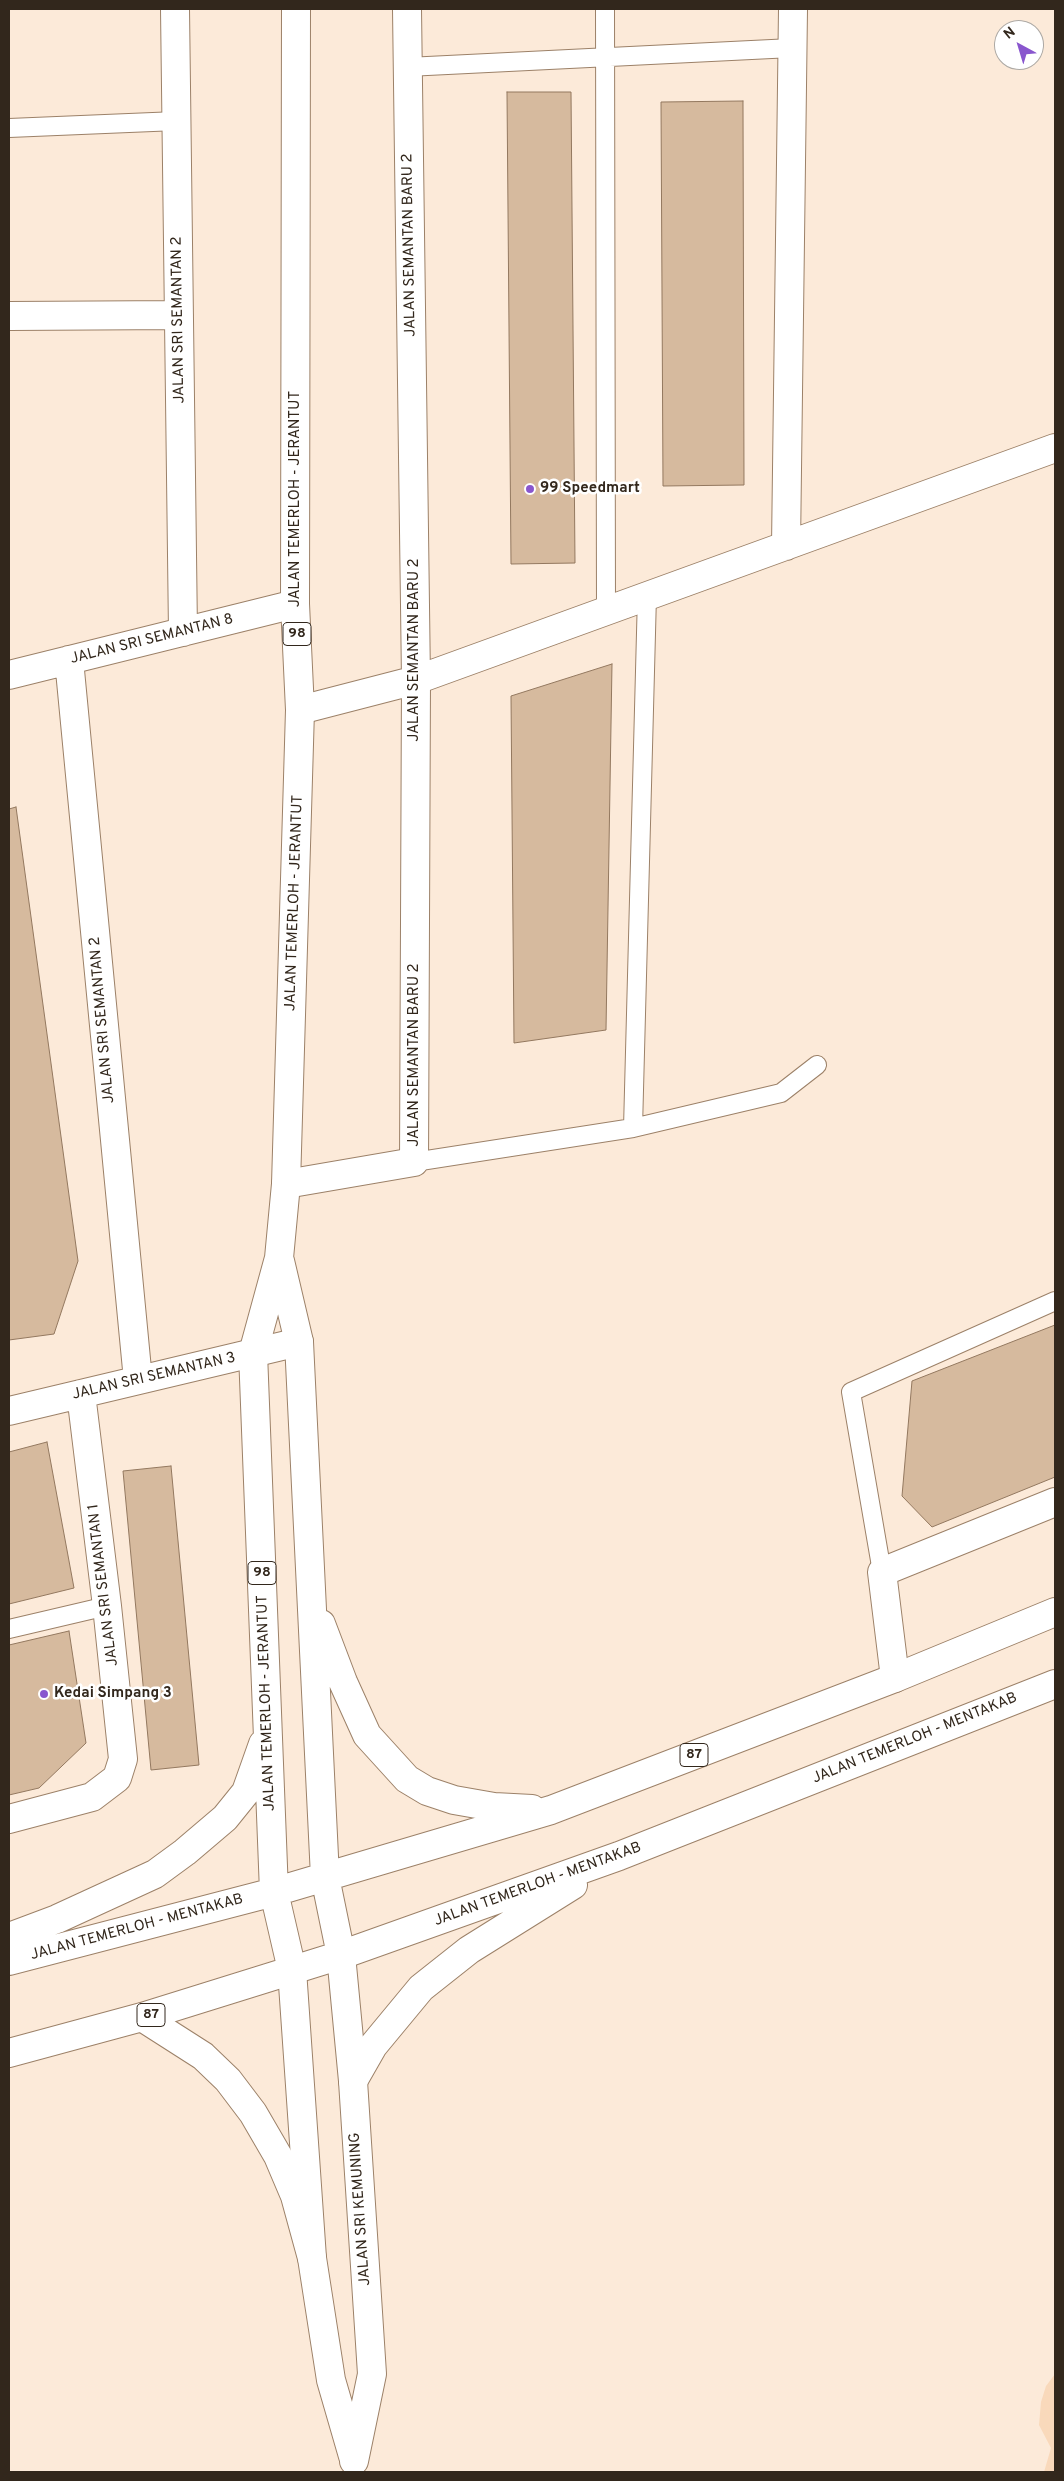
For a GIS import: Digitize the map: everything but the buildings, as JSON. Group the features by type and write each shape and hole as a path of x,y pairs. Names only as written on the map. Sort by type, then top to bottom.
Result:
{"street":[{"name":"JALAN SRI SEMANTAN 2","path":"175,9 178,121 183,632"},
{"name":"JALAN TEMERLOH - JERANTUT","path":"292,1970 274,1892 253,1353 279,1258 286,1184 300,710 295,604 296,9"},
{"name":"JALAN SEMANTAN BARU 2","path":"286,1184 414,1162 416,680 407,9"},
{"path":"786,546 793,9"},
{"path":"9,316 179,314"},
{"path":"300,710 416,680 1055,448"},
{"name":"JALAN SRI SEMANTAN 8","path":"9,675 295,604"},
{"name":"JALAN SRI SEMANTAN 2","path":"69,660 138,1380"},
{"name":"JALAN TEMERLOH - JERANTUT","path":"279,1258 299,1342 325,1877 341,1955"},
{"name":"JALAN SRI SEMANTAN 3","path":"9,1412 299,1342"},
{"name":"JALAN SRI SEMANTAN 1","path":"9,1819 92,1797 117,1778 122,1759 107,1606 81,1394"},
{"path":"895,1678 882,1572 1055,1502"},
{"path":"312,1599 343,1682 367,1735 407,1779 427,1791 454,1800 494,1806 551,1810"},
{"name":"JALAN TEMERLOH - MENTAKAB","path":"9,1961 274,1892 551,1810 895,1678 1055,1612"},
{"name":"JALAN TEMERLOH - MENTAKAB","path":"9,2053 142,2018 341,1955 619,1856 1055,1684"},
{"path":"9,1938 57,1919 155,1874 185,1852 225,1818 246,1792 268,1730"},
{"path":"353,2082 373,2046 421,1988 469,1950 619,1856"},
{"name":"JALAN SRI KEMUNING","path":"341,1955 353,2082 372,2374 355,2467"},
{"name":"JALAN SRI KEMUNING","path":"292,1970 312,2258 331,2380 355,2467"},
{"path":"142,2018 203,2056 228,2080 253,2113 278,2156 295,2196 312,2258"}],"lane":[{"path":"604,9 606,58 606,612"},
{"path":"408,68 792,48"},
{"path":"9,128 178,121"},
{"path":"633,1128 647,596"},
{"path":"414,1162 633,1128 781,1093 817,1064"},
{"path":"882,1572 851,1392 1055,1301"},
{"path":"9,1629 107,1606"}],"shaded area":[{"path":"1055,2374 1055,2472 1044,2472 1051,2448 1039,2425 1041,2402 1046,2386"}],"place":[{"name":"99 Speedmart","path":"530,489"},
{"name":"Kedai Simpang 3","path":"44,1694"}]}
